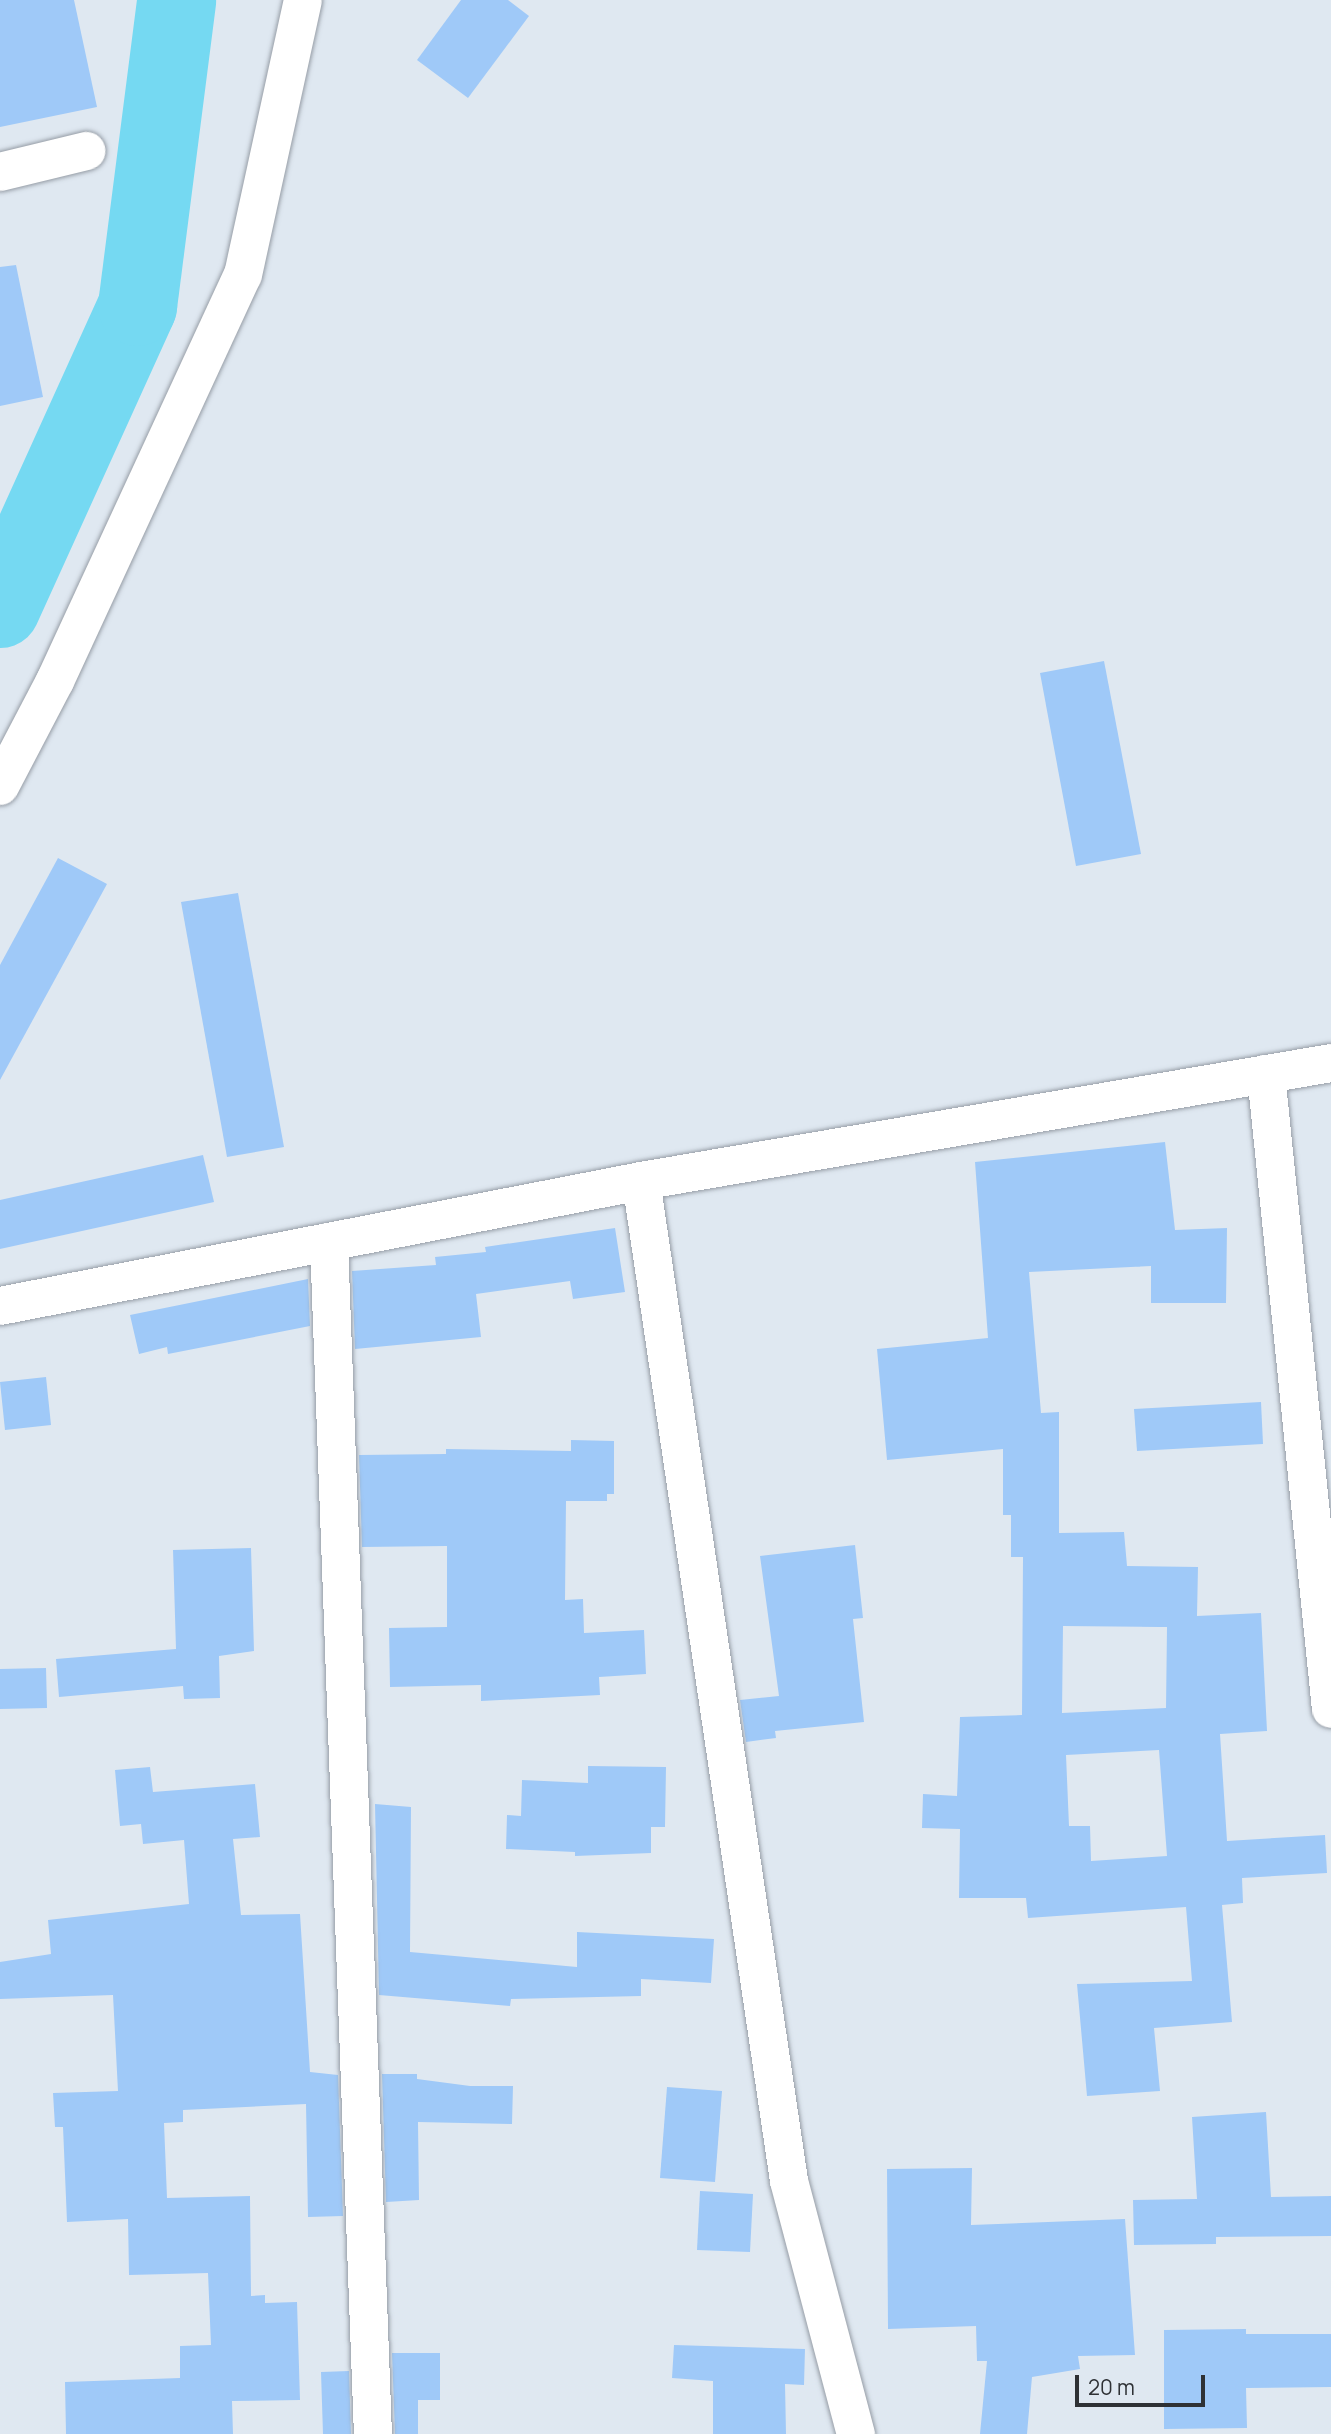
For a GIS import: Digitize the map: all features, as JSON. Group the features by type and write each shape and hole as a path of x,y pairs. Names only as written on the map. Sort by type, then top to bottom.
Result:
{"street":[{"path":"0,786 55,681 243,275 303,0"},
{"path":"0,172 86,151"},
{"path":"0,1306 641,1181 1331,1063"},
{"path":"1266,1074 1331,1709"},
{"path":"641,1181 789,2181 856,2434"},
{"path":"329,1242 373,2434"}],"building":[{"path":"0,0 74,0 97,107 0,127"},
{"path":"461,0 508,0 529,16 468,98 417,60"},
{"path":"16,265 43,397 0,406 0,267"},
{"path":"1104,661 1141,854 1076,866 1040,673"},
{"path":"58,858 107,884 0,1080 0,965"},
{"path":"238,893 284,1147 227,1157 181,902"},
{"path":"1165,1142 1175,1230 1227,1228 1226,1303 1151,1303 1151,1266 1029,1272 1041,1413 1059,1412 1059,1533 1124,1532 1127,1566 1198,1567 1197,1616 1261,1613 1267,1731 1220,1734 1227,1841 1325,1835 1327,1873 1242,1878 1243,1903 1222,1905 1232,2022 1154,2028 1160,2091 1087,2096 1077,1984 1192,1981 1186,1907 1028,1918 1026,1898 959,1898 960,1829 922,1828 923,1794 957,1796 960,1717 1022,1715 1023,1557 1011,1557 1011,1515 1003,1515 1003,1449 887,1460 877,1349 988,1338 975,1162","holes":["1063,1626 1167,1627 1166,1708 1062,1713","1159,1750 1167,1856 1091,1861 1090,1826 1069,1826 1066,1755"]},
{"path":"203,1155 214,1202 0,1249 0,1200"},
{"path":"615,1228 625,1292 573,1299 570,1281 476,1294 481,1337 355,1349 352,1271 436,1265 435,1257 486,1252 485,1247"},
{"path":"308,1279 310,1326 168,1354 167,1347 139,1354 130,1315"},
{"path":"46,1377 51,1425 5,1430 0,1382"},
{"path":"1261,1402 1263,1444 1137,1451 1134,1409"},
{"path":"571,1440 614,1441 614,1494 607,1494 607,1501 566,1501 565,1600 583,1599 584,1633 644,1630 646,1674 599,1677 600,1695 481,1701 481,1685 390,1687 389,1628 447,1627 447,1546 362,1547 359,1455 446,1454 446,1449 571,1451"},
{"path":"855,1545 863,1618 853,1619 864,1722 775,1731 776,1738 746,1742 740,1700 779,1696 760,1556"},
{"path":"251,1548 254,1651 219,1656 220,1698 184,1699 183,1686 59,1697 56,1659 176,1649 173,1550"},
{"path":"46,1668 47,1708 0,1709 0,1669"},
{"path":"588,1766 666,1767 665,1827 651,1827 651,1853 575,1856 575,1852 506,1849 507,1815 521,1816 522,1780 588,1783"},
{"path":"150,1767 153,1792 255,1784 260,1837 233,1839 241,1915 300,1914 310,2072 338,2075 343,2216 308,2217 306,2104 183,2110 183,2122 164,2123 167,2198 250,2196 251,2296 265,2295 265,2303 297,2302 300,2400 232,2401 233,2434 66,2434 65,2382 180,2378 180,2346 211,2345 208,2273 129,2275 128,2219 67,2222 63,2127 55,2127 53,2093 118,2091 113,1995 0,1999 0,1962 51,1954 48,1920 189,1904 184,1840 143,1844 141,1824 120,1826 115,1770"},
{"path":"375,1804 411,1807 410,1952 577,1967 577,1932 714,1939 711,1983 641,1979 641,1996 511,1999 510,2006 379,1995"},
{"path":"382,2074 417,2074 417,2079 470,2086 513,2086 512,2124 418,2122 419,2200 386,2202"},
{"path":"667,2087 722,2091 715,2182 660,2178"},
{"path":"1266,2112 1271,2197 1331,2196 1331,2236 1216,2237 1216,2244 1134,2245 1133,2200 1197,2199 1192,2117"},
{"path":"972,2168 971,2225 1125,2219 1135,2355 1078,2356 1080,2369 1032,2377 1027,2434 980,2434 987,2361 977,2361 976,2326 888,2329 887,2169"},
{"path":"700,2191 753,2194 750,2252 697,2250"},
{"path":"1246,2329 1246,2334 1331,2334 1331,2387 1246,2388 1247,2428 1164,2429 1164,2330"},
{"path":"674,2345 805,2349 804,2385 785,2384 786,2434 713,2434 713,2381 672,2378"},
{"path":"392,2353 440,2353 440,2400 418,2400 418,2434 395,2434"},
{"path":"349,2371 351,2434 323,2434 321,2372"}],"waterway":[{"path":"0,608 137,306 176,0"}]}
